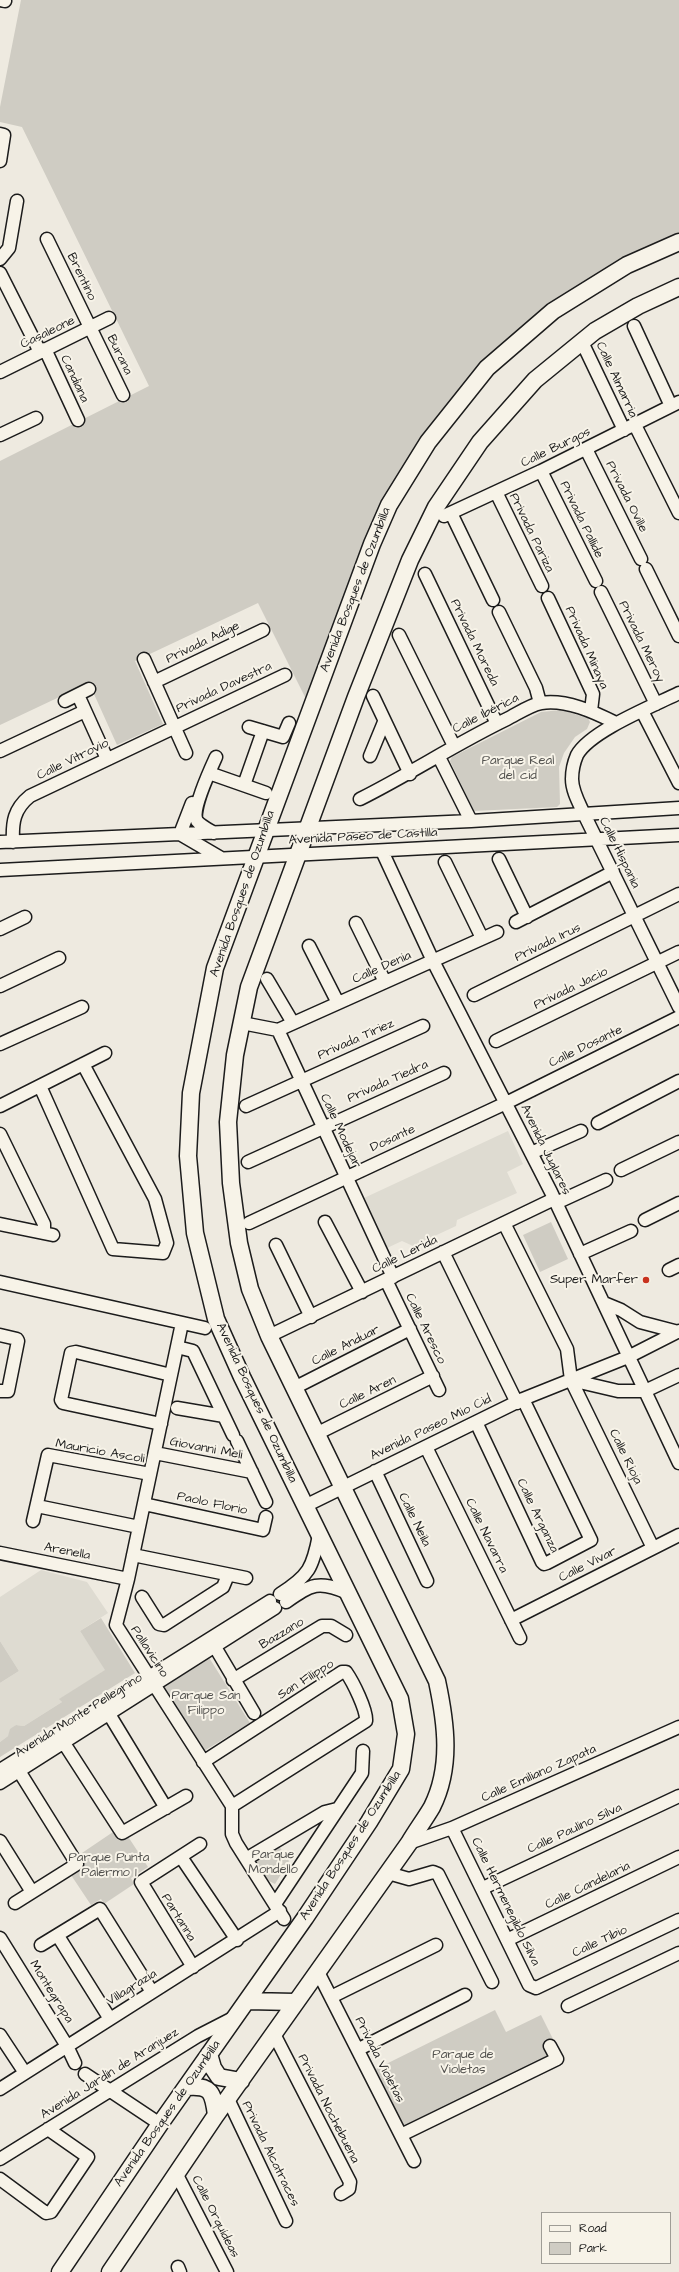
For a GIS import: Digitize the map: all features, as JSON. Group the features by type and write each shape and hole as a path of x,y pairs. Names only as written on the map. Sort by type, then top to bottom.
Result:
{"main road":[{"name":"Avenida Bosques de Ozumbilla","path":"60,2272 160,2124 247,2001 369,1822 401,1769 406,1734 400,1699 242,1377 216,1319 195,1233 188,1156 191,1093 215,968 375,538 389,505 428,442 487,368 553,311 627,265 679,242"},
{"path":"110,2272 177,2175 216,2115 409,1843 432,1806 445,1766 445,1720 437,1681 269,1336 250,1289 239,1243 231,1182 228,1122 235,1055 249,987 356,697 410,560 436,507 480,442 535,380 594,331 679,287"},
{"path":"247,2001 295,2002"},
{"path":"209,2054 213,2068 219,2077 241,2081"},
{"path":"186,2087 199,2086 208,2089 214,2098 216,2115"}],"street":[{"path":"0,134 4,135 0,161"},
{"path":"0,259 9,248 17,202"},
{"name":"Brentino","path":"47,239 90,328"},
{"name":"Candiana","path":"0,273 43,351 78,420"},
{"name":"Casaleone","path":"0,372 109,318"},
{"path":"634,326 675,404"},
{"name":"Burana","path":"90,328 122,395"},
{"name":"Calle Almarria","path":"582,342 679,513"},
{"name":"Calle Burgos","path":"493,600 448,514 541,471 675,404"},
{"path":"0,435 36,418"},
{"name":"Privada Oville","path":"586,449 679,636"},
{"name":"Privada Pallide","path":"541,471 596,581"},
{"name":"Privada Pariza","path":"496,492 542,586"},
{"name":"Privada Moreda","path":"425,574 497,724"},
{"name":"Privada Meroy","path":"601,592 656,704"},
{"name":"Privada Minaya","path":"548,598 593,694 591,711"},
{"path":"499,612 536,688 540,703"},
{"name":"Privada Adige","path":"154,682 263,630"},
{"path":"399,635 454,746"},
{"path":"144,659 186,753"},
{"name":"Privada Davestra","path":"174,727 285,675"},
{"path":"65,701 90,689"},
{"name":"Calle Hispania","path":"679,693 616,723 586,745 577,755 572,780 575,794 584,814 679,1007"},
{"path":"78,695 107,759"},
{"path":"373,696 384,722 410,774"},
{"name":"Calle Ibérica","path":"360,799 410,774 439,757 454,746 540,703 564,704 591,711 616,723"},
{"path":"642,711 679,783"},
{"path":"0,751 85,712"},
{"path":"370,756 384,722"},
{"path":"249,727 283,737 289,723"},
{"name":"Calle Vitrovio","path":"13,842 14,815 21,804 30,796 174,727"},
{"path":"244,785 263,731"},
{"path":"216,757 198,799 192,802 191,818 180,834 221,858"},
{"path":"439,757 471,822"},
{"path":"209,773 266,793"},
{"name":"Avenida Paseo de Castilla","path":"0,842 471,822 679,808"},
{"path":"191,818 214,833"},
{"name":"Avenida Paseo de Castilla","path":"6,870 257,856 382,851 596,838 679,835"},
{"name":"Avenida Juglares","path":"382,851 433,961 555,1201 679,1464"},
{"path":"499,859 522,920 613,872"},
{"path":"445,862 482,938"},
{"path":"0,879 9,876 6,870"},
{"name":"Privada Irus","path":"474,995 679,894"},
{"path":"0,929 25,917"},
{"path":"356,924 385,982"},
{"name":"Calle Denia","path":"278,1030 497,932"},
{"path":"309,946 338,1003"},
{"name":"Privada Jacio","path":"496,1041 679,952"},
{"path":"0,986 59,958"},
{"path":"267,979 293,1023"},
{"path":"0,1044 82,1007"},
{"name":"Calle Dosante","path":"506,1103 679,1017"},
{"path":"242,1024 278,1030"},
{"name":"Privada Tiriez","path":"246,1106 423,1026"},
{"name":"Calle Modejar","path":"278,1030 346,1177 389,1278"},
{"path":"0,1106 105,1053"},
{"path":"40,1086 113,1249 157,1254 163,1253 167,1244 155,1199 84,1064"},
{"name":"Privada Tiedra","path":"248,1162 322,1127 444,1073"},
{"path":"598,1123 679,1081"},
{"name":"Dosante","path":"249,1223 506,1103"},
{"path":"531,1153 581,1131"},
{"path":"0,1134 48,1234 0,1224"},
{"path":"621,1170 679,1142"},
{"name":"Calle Lerida","path":"269,1336 312,1317 504,1223 606,1180"},
{"path":"645,1220 679,1203"},
{"path":"325,1222 362,1292"},
{"name":"Calle Rioja","path":"504,1223 567,1349 571,1380 653,1548"},
{"path":"580,1254 631,1230"},
{"path":"276,1245 312,1317"},
{"name":"Calle Arganza","path":"443,1252 591,1540 547,1563 544,1564 542,1562 476,1422"},
{"name":"Calle Aresco","path":"389,1278 410,1329 439,1390"},
{"path":"0,1282 205,1328"},
{"path":"604,1303 621,1310 640,1322 678,1331"},
{"name":"Pallavicino","path":"182,1323 128,1579 116,1625 232,1806"},
{"name":"Calle Anduar","path":"294,1388 410,1329"},
{"name":"Avenida Paseo Mio Cid","path":"305,1506 520,1401 628,1357 678,1331"},
{"path":"0,1335 17,1339 18,1341 8,1391 0,1391"},
{"name":"Giovanni Meli","path":"177,1347 193,1351 266,1502"},
{"path":"161,1424 63,1403 62,1400 71,1353 76,1352 171,1375"},
{"path":"571,1380 618,1392 645,1391 679,1375"},
{"name":"Calle Aren","path":"316,1434 433,1376"},
{"path":"177,1408 224,1416"},
{"name":"Calle Navarra","path":"426,1447 520,1638"},
{"name":"Giovanni Meli","path":"155,1453 252,1472"},
{"name":"Mauricio Ascoli","path":"33,1521 48,1455 150,1474"},
{"name":"Calle Neila","path":"375,1471 427,1581"},
{"name":"Paolo Florio","path":"144,1504 263,1530 266,1518"},
{"path":"37,1506 139,1527"},
{"path":"319,1534 312,1564 304,1578 288,1595 319,1584 330,1585 348,1593"},
{"name":"Calle Vivar","path":"511,1620 679,1535"},
{"name":"Arenella","path":"0,1553 128,1579"},
{"path":"133,1555 246,1578"},
{"path":"142,1597 159,1624 164,1625 223,1587 228,1575"},
{"name":"Avenida Monte Pellegrino","path":"0,1783 19,1771 61,1738 272,1605"},
{"name":"Avenida Monte Pellegrino","path":"0,1770 109,1714 151,1681 215,1647 259,1613"},
{"name":"Bazzano","path":"233,1680 322,1626 330,1626 346,1636"},
{"path":"215,1647 233,1680 254,1713"},
{"name":"San Filippo","path":"203,1762 342,1672 346,1672 358,1695 366,1721 232,1806"},
{"path":"109,1714 166,1808"},
{"name":"Calle Emiliano Zapata","path":"409,1843 452,1828 679,1727"},
{"path":"61,1738 120,1832 128,1831 186,1796"},
{"path":"280,1912 314,1842 362,1773 363,1751"},
{"path":"15,1903 77,1864 19,1771"},
{"name":"Calle Paulino Silva","path":"483,1888 679,1796"},
{"path":"232,1806 232,1834 280,1912"},
{"path":"246,1859 302,1824 324,1812 337,1809"},
{"path":"302,1824 314,1842"},
{"name":"Calle Hermenegildo Silva","path":"452,1828 509,1939 530,1985 533,1987"},
{"path":"0,1841 32,1892"},
{"name":"Partanna","path":"193,1967 141,1885 144,1880 200,1844"},
{"path":"181,1857 237,1940"},
{"name":"Calle Candelaria","path":"509,1939 679,1858"},
{"path":"388,1872 409,1879 433,1872 438,1874 492,1982"},
{"path":"41,1945 100,1910 152,1992"},
{"name":"Villagrazia","path":"0,2088 280,1912"},
{"name":"Calle Tibio","path":"533,1987 536,1988 679,1920"},
{"path":"58,1936 110,2019"},
{"name":"Montegrapa","path":"0,1938 68,2046 75,2063"},
{"path":"330,1997 436,1945"},
{"path":"568,2006 679,1953"},
{"name":"Privada Violetas","path":"318,1972 359,2049 414,2161"},
{"path":"359,2049 465,1995"},
{"name":"Avenida Jardín de Aranjuez","path":"0,2159 198,2036 236,2016"},
{"name":"Privada Nochebuena","path":"274,2034 350,2182 349,2189 341,2194"},
{"path":"0,2035 25,2073"},
{"path":"401,2135 557,2059 550,2046"},
{"path":"85,2074 160,2124"},
{"name":"Privada Alcatraces","path":"228,2100 286,2221"},
{"path":"0,2179 46,2213 52,2212 88,2157 48,2129"},
{"name":"Calle Orquídeas","path":"177,2175 227,2272"}],"shaded area":[{"path":"508,1131 523,1164 507,1172 517,1193 457,1220 456,1226 413,1246 402,1241 387,1248 364,1198"},
{"path":"41,1570 87,1582 108,1613 80,1631 106,1670 60,1699 62,1702 24,1726 16,1725 8,1736 0,1742 0,1683 19,1671 0,1641 0,1597"}],"green space":[{"path":"21,0 679,0 679,235 490,361 366,544 306,699 258,603 135,661 163,724 117,745 89,683 0,725 0,461 149,386 22,127 0,122 0,107"},
{"name":"Parque Real del cid","path":"561,710 588,718 590,722 587,729 575,737 564,753 559,767 560,804 557,807 474,811 450,761 452,757 541,712"},
{"path":"551,1222 568,1259 540,1272 523,1235"},
{"path":"101,1618 135,1673 0,1757 0,1742 8,1736 10,1729 16,1725 24,1726 62,1702 59,1699 105,1670 80,1631"},
{"path":"0,1641 19,1671 0,1683"},
{"name":"Parque San Filippo","path":"208,1656 250,1723 204,1751 162,1684"},
{"name":"Parque Punta Palermo 1","path":"113,1832 118,1840 127,1835 148,1867 131,1878 134,1884 104,1904 101,1899 91,1905 69,1872 84,1863 79,1855"},
{"name":"Parque Mondello","path":"277,1843 289,1861 275,1884 267,1880 254,1857"},
{"name":"Parque de Violetas","path":"495,2010 506,2032 541,2015 553,2039 544,2043 550,2055 405,2127 376,2069"}],"place":[{"name":"Super Marfer","path":"646,1280"}]}
